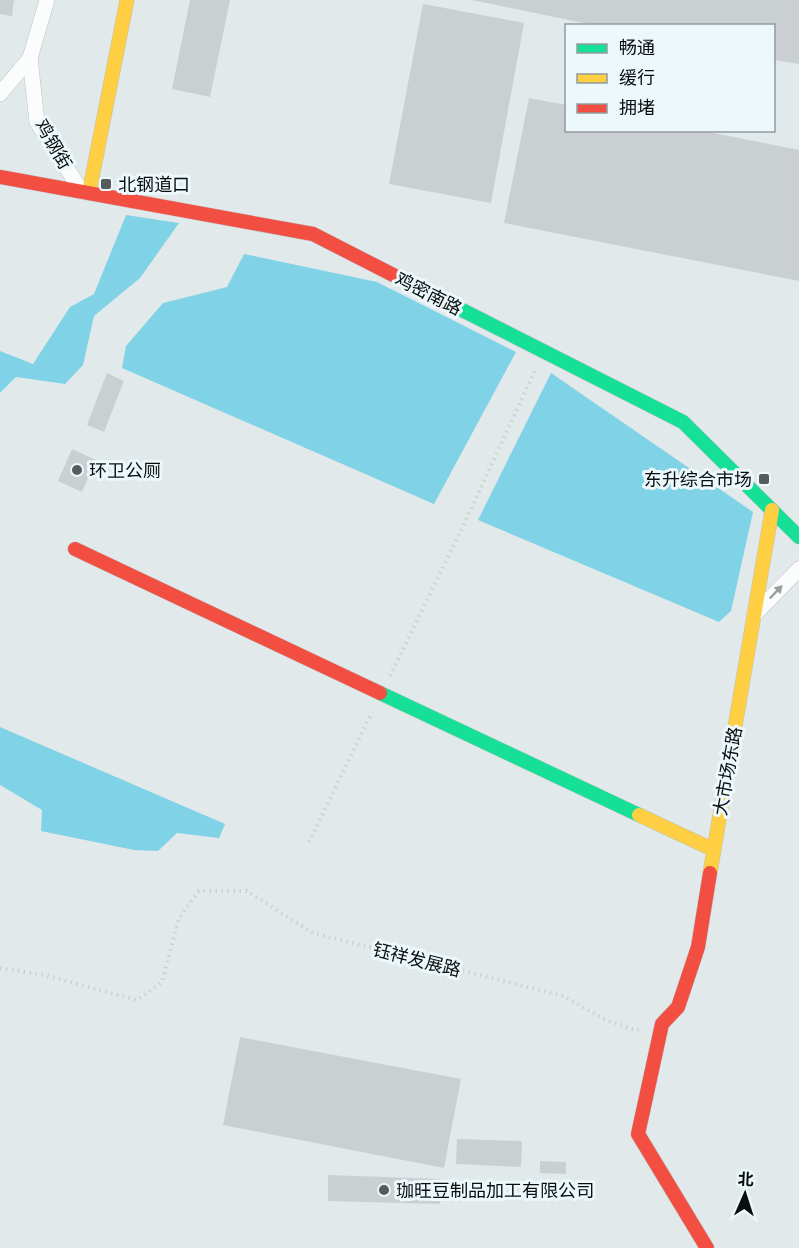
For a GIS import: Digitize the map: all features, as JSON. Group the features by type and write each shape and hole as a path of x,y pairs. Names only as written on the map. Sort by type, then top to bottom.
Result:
{"street":[{"name":"鸡钢街","path":"47,0 30,58 37,122 86,192"},
{"path":"86,192 127,0"},
{"name":"鸡钢街","path":"0,94 30,58"},
{"name":"鸡密南路","path":"0,177 313,234 683,422 799,537"},
{"name":"大市场东路","path":"662,1024 678,1007 698,947 772,510"},
{"path":"75,549 714,850"},
{"path":"754,615 799,568"},
{"path":"662,1024 638,1134 707,1248"}],"path":[{"path":"398,661 544,351"},
{"path":"309,842 355,747"},
{"name":"钰祥发展路","path":"0,968 44,975 136,1000 162,982 179,918 199,891 247,891 312,933 563,996 604,1019 635,1030 662,1024"}],"shaded area":[{"path":"126,215 179,223 140,278 94,316 83,365 65,384 16,377 0,393 0,351 33,364 70,307 94,294"},
{"path":"244,254 377,282 516,352 434,504 122,368 126,346 163,303 227,287"},
{"path":"551,373 753,512 731,611 719,622 478,520"},
{"path":"0,727 225,824 219,838 177,833 158,851 134,850 41,831 42,810 0,785"}],"building":[{"path":"0,0 14,0 12,16 0,14"},
{"path":"190,0 230,0 210,97 172,89"},
{"path":"472,0 799,0 799,64 775,60 775,24 588,24"},
{"path":"423,4 524,23 491,203 389,184"},
{"path":"529,98 565,105 565,132 708,132 799,150 799,281 504,223"},
{"path":"107,373 124,381 104,432 87,425"},
{"name":"环卫公厕","path":"72,449 96,460 82,492 58,481"},
{"path":"240,1037 461,1079 444,1168 223,1125"},
{"path":"457,1139 522,1141 521,1167 456,1164"},
{"path":"540,1161 566,1162 566,1174 540,1173"},
{"name":"珈旺豆制品加工有限公司","path":"328,1175 441,1179 440,1204 328,1201"}],"traffic: fast":[{"path":"403,280 683,422 799,537"},
{"path":"380,693 639,815"}],"traffic: slow":[{"path":"89,193 127,0"},
{"path":"710,873 772,510"},
{"path":"639,815 714,850"}],"traffic: jam":[{"path":"0,177 313,234 403,280"},
{"path":"75,549 380,693"},
{"path":"707,1248 638,1134 662,1024 678,1007 698,947 710,873"}],"place":[{"name":"北钢道口","path":"106,184"},
{"name":"环卫公厕","path":"77,470"},
{"name":"东升综合市场","path":"764,479"},
{"name":"珈旺豆制品加工有限公司","path":"384,1190"}]}
